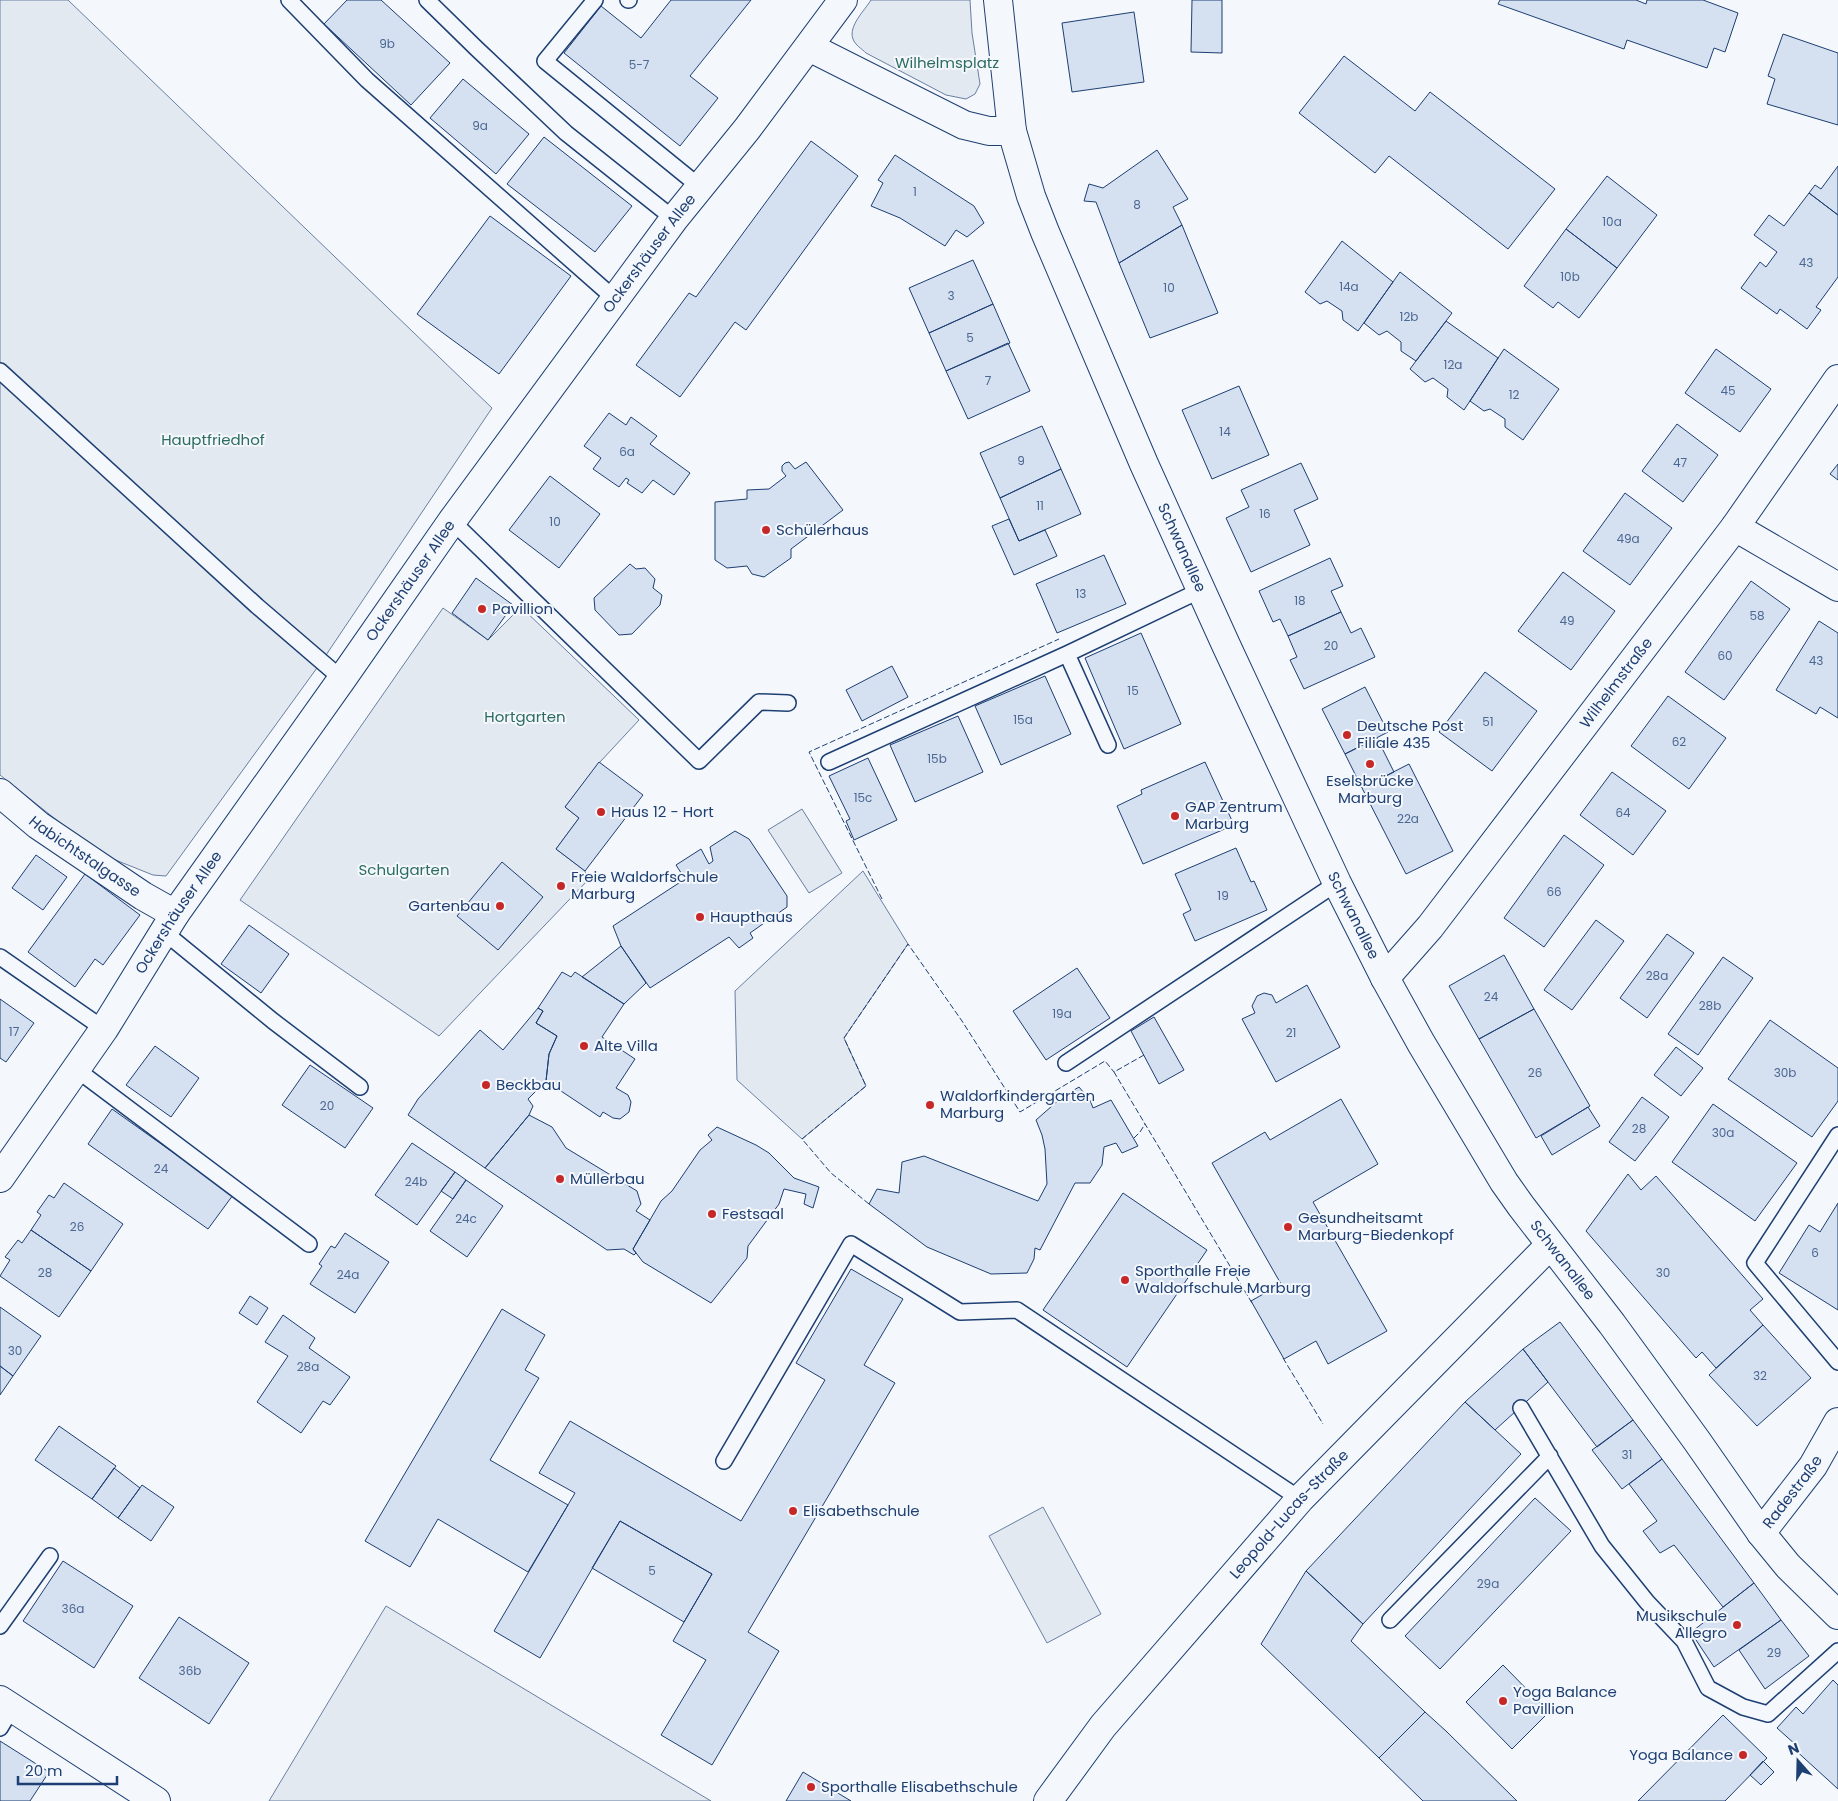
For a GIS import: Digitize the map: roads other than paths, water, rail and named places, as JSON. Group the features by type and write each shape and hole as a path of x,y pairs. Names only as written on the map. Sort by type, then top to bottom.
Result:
{"street":[{"name":"Ockershäuser Allee","path":"0,1178 104,1029 169,923 452,521 674,219 747,129 843,0"},
{"path":"809,47 964,125 989,131 1012,131 998,0"},
{"path":"1001,29 1007,0"},
{"name":"Schwanallee","path":"1012,131 1031,196 1062,275 1144,464 1337,883 1384,978 1504,1182 1550,1245 1618,1331 1761,1533 1788,1566 1838,1615"},
{"name":"Wilhelmstraße","path":"1384,978 1436,919 1735,527 1838,379"},
{"path":"1735,527 1838,587"},
{"name":"Habichtstalgasse","path":"0,792 38,824 143,896 169,923"},
{"name":"Leopold-Lucas-Straße","path":"1048,1801 1103,1726 1300,1499 1550,1245"},
{"name":"Radestraße","path":"1761,1533 1813,1466 1838,1422"},
{"path":"4,1712 156,1801"}],"lane":[{"path":"289,0 367,80 615,299"},
{"path":"427,0 566,132 674,219"},
{"path":"595,0 545,61 700,187"},
{"path":"0,371 257,606 342,679"},
{"path":"452,521 699,761 759,702 788,703"},
{"path":"829,762 1067,654 1201,590"},
{"path":"1067,654 1108,745"},
{"path":"1066,1063 1337,883"},
{"path":"169,923 273,1021 360,1087"},
{"path":"0,957 104,1029"},
{"path":"76,1069 308,1244"},
{"path":"1838,1135 1755,1263 1838,1362"},
{"path":"724,1461 851,1244 960,1312 1017,1310 1300,1499"},
{"path":"1521,1408 1602,1546 1647,1602 1684,1641 1708,1688 1743,1707 1768,1714 1838,1651"},
{"path":"1390,1620 1550,1456"},
{"path":"0,1626 50,1556"}],"place":[{"name":"Schülerhaus","path":"766,530"},
{"name":"Pavillion","path":"482,609"},
{"name":"Deutsche Post Filiale 435","path":"1347,735"},
{"name":"Eselsbrücke Marburg","path":"1370,764"},
{"name":"Haus 12 - Hort","path":"601,812"},
{"name":"GAP Zentrum Marburg","path":"1175,816"},
{"name":"Freie Waldorfschule Marburg","path":"561,886"},
{"name":"Gartenbau","path":"500,906"},
{"name":"Haupthaus","path":"700,917"},
{"name":"Alte Villa","path":"584,1046"},
{"name":"Beckbau","path":"486,1085"},
{"name":"Waldorfkindergarten Marburg","path":"930,1105"},
{"name":"Müllerbau","path":"560,1179"},
{"name":"Festsaal","path":"712,1214"},
{"name":"Gesundheitsamt Marburg-Biedenkopf","path":"1288,1227"},
{"name":"Sporthalle Freie Waldorfschule Marburg","path":"1125,1280"},
{"name":"Elisabethschule","path":"793,1511"},
{"name":"Musikschule Allegro","path":"1737,1625"},
{"name":"Yoga Balance Pavillion","path":"1503,1701"},
{"name":"Yoga Balance","path":"1743,1755"},
{"name":"Sporthalle Elisabethschule","path":"811,1787"}],"park label":[{"name":"Wilhelmsplatz","path":"947,63"},
{"name":"Hauptfriedhof","path":"213,440"},
{"name":"Hortgarten","path":"525,717"},
{"name":"Schulgarten","path":"404,870"}]}
